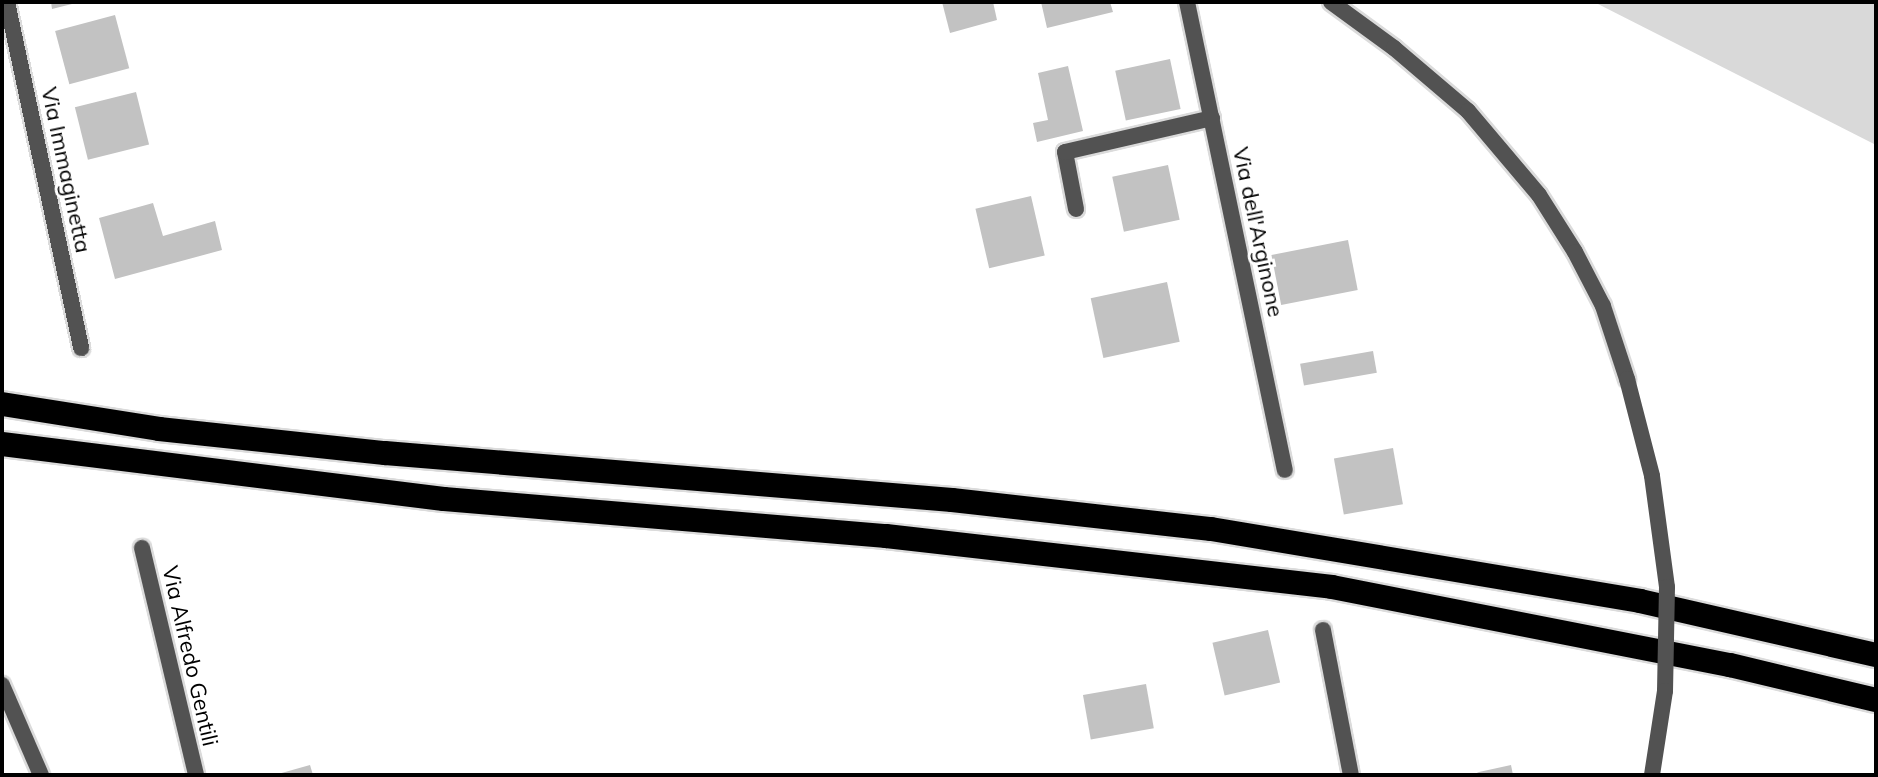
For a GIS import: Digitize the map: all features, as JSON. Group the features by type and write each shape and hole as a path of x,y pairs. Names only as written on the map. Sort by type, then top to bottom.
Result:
{"highway":[{"path":"2,404 159,429 385,453 952,500 1211,529 1625,598 1876,655"},
{"path":"2,444 444,499 886,536 1332,587 1730,665 1876,700"}],"street":[{"name":"Via Immaginetta","path":"7,2 81,348"},
{"name":"Via dell'Arginone","path":"1187,2 1285,470"},
{"path":"1331,2 1394,48 1468,111 1539,195 1575,252 1603,306 1627,379 1652,476 1667,587 1665,691 1652,775"},
{"path":"1076,209 1065,152 1212,118"},
{"name":"Via Alfredo Gentili","path":"142,548 196,775"},
{"path":"1323,630 1351,775"},
{"path":"2,685 41,775"}],"shaded area":[{"path":"1594,2 1876,2 1876,145"}],"building":[{"path":"51,2 76,2 76,3 52,9"},
{"path":"942,2 993,2 997,20 950,33"},
{"path":"1041,2 1110,2 1113,12 1047,28"},
{"path":"115,15 129,68 69,84 55,31"},
{"path":"1170,59 1181,109 1126,121 1115,71"},
{"path":"1068,66 1083,131 1037,142 1033,123 1048,120 1038,73"},
{"path":"136,92 149,144 88,160 75,107"},
{"path":"1168,165 1180,220 1124,232 1112,177"},
{"path":"1031,196 1045,255 989,268 975,209"},
{"path":"153,203 163,236 215,221 222,250 115,279 99,218"},
{"path":"1348,240 1358,290 1281,305 1271,255"},
{"path":"1167,282 1180,342 1103,358 1091,298"},
{"path":"1373,351 1377,373 1304,386 1300,364"},
{"path":"1393,448 1403,504 1344,515 1334,458"},
{"path":"1268,630 1280,683 1225,695 1212,643"},
{"path":"1146,684 1154,728 1091,739 1083,695"},
{"path":"310,765 313,775 278,775 278,774"},
{"path":"1511,765 1513,775 1472,775 1479,772"}]}
